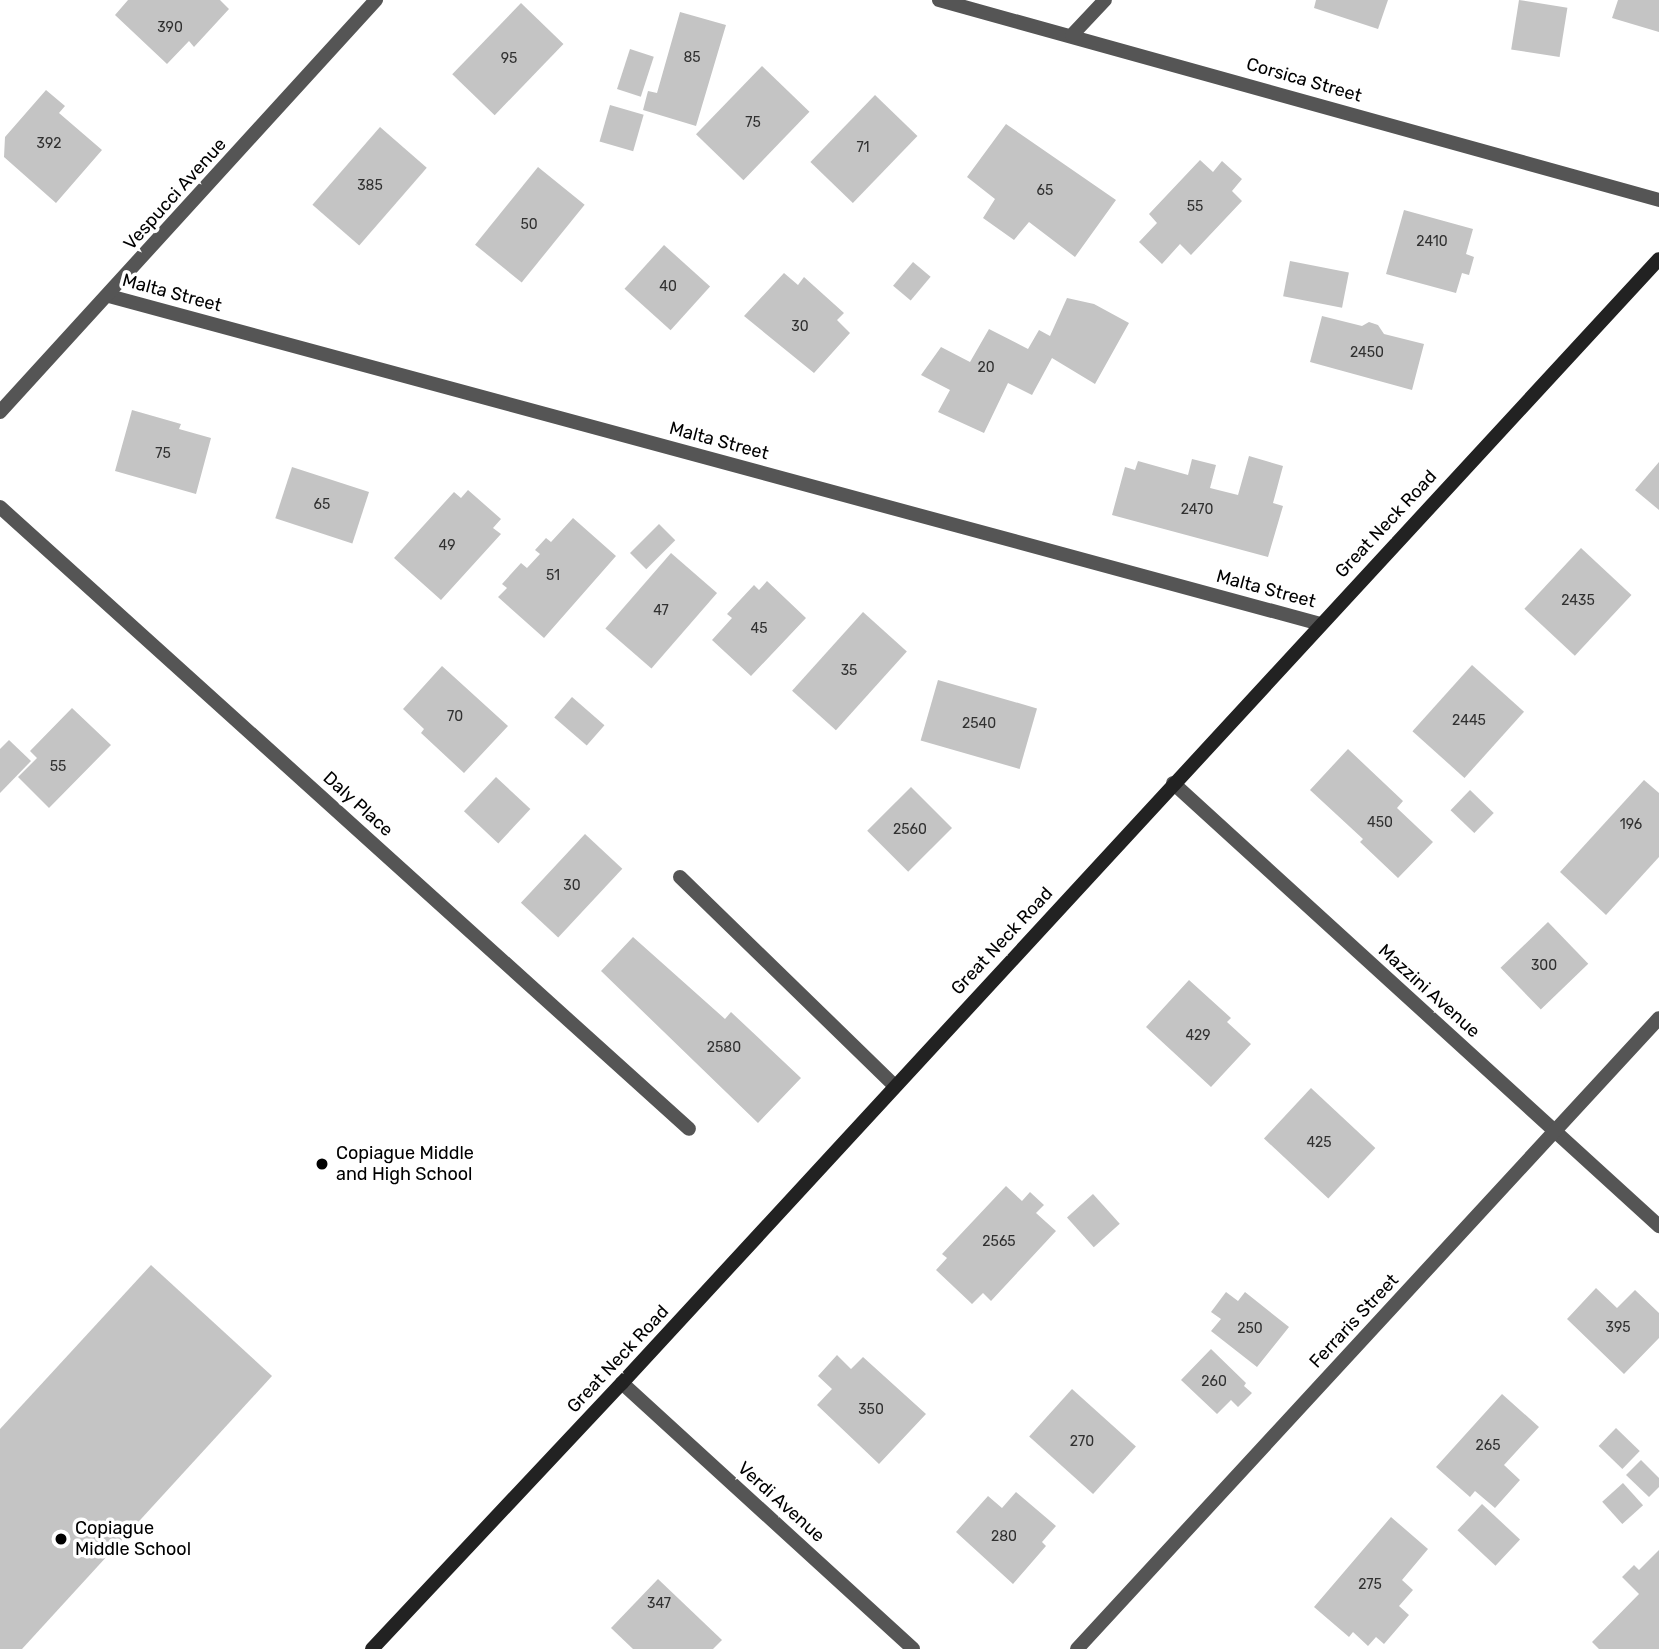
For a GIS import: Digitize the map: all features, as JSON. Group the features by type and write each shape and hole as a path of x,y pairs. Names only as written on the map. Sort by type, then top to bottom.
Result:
{"main road":[{"name":"Great Neck Road","path":"372,1649 622,1383 1659,259"}],"street":[{"name":"Vespucci Avenue","path":"0,412 109,296 376,0"},
{"name":"Corsica Street","path":"939,0 1659,200"},
{"path":"1072,35 1105,0"},
{"name":"Malta Street","path":"109,296 1320,624"},
{"name":"Daly Place","path":"0,506 689,1129"},
{"name":"Mazzini Avenue","path":"1173,783 1659,1226"},
{"path":"680,877 895,1086"},
{"name":"Ferraris Street","path":"1077,1649 1659,1018"},
{"name":"Verdi Avenue","path":"622,1383 913,1649"}],"building":[{"path":"128,0 220,0 229,9 194,47 189,41 167,64 115,15"},
{"path":"1316,0 1388,0 1378,29 1314,8"},
{"path":"1519,0 1567,8 1560,57 1511,49"},
{"path":"1618,0 1659,0 1659,32 1612,18"},
{"path":"521,3 563,44 495,115 452,74"},
{"path":"680,12 726,25 696,126 643,110 648,91 657,93"},
{"path":"630,49 654,57 641,97 617,89"},
{"path":"762,66 809,112 743,180 696,134"},
{"path":"46,90 65,106 59,113 102,150 56,203 4,157 5,137"},
{"path":"875,95 917,136 853,203 810,162"},
{"path":"610,105 644,115 633,151 600,142"},
{"path":"1006,124 1116,200 1075,257 1029,222 1014,240 983,218 995,199 967,177"},
{"path":"380,127 427,168 359,245 312,205"},
{"path":"1200,160 1213,172 1222,161 1242,179 1232,191 1242,201 1191,255 1180,244 1162,264 1139,242 1157,223 1149,214"},
{"path":"538,167 585,205 522,282 475,245"},
{"path":"1404,210 1473,229 1466,254 1474,257 1469,275 1462,273 1456,293 1386,274"},
{"path":"664,245 710,286 671,330 625,289"},
{"path":"1290,261 1349,272 1342,308 1283,296"},
{"path":"913,262 931,277 911,301 893,286"},
{"path":"784,273 798,285 804,277 844,313 837,320 850,333 814,373 744,316"},
{"path":"1067,298 1094,304 1129,323 1095,384 1052,358 1032,395 1008,383 984,433 938,412 950,390 921,375 941,347 970,362 989,329 1028,349 1039,330 1050,336"},
{"path":"1322,316 1362,326 1369,322 1378,325 1384,334 1424,344 1412,390 1310,362"},
{"path":"132,410 181,424 179,429 211,438 196,494 115,471"},
{"path":"1249,456 1283,466 1273,503 1283,506 1268,557 1112,515 1125,467 1135,470 1138,461 1188,475 1192,459 1216,465 1210,488 1238,495"},
{"path":"1659,462 1659,510 1635,490"},
{"path":"292,467 369,492 352,543 275,518"},
{"path":"468,490 501,519 493,528 501,534 441,600 394,558 454,492 461,498"},
{"path":"573,518 616,556 544,638 498,597 507,588 502,584 521,563 527,568 540,554 535,550 546,538 551,542"},
{"path":"659,524 675,540 646,569 630,553"},
{"path":"1581,548 1631,595 1575,656 1524,609"},
{"path":"671,553 717,593 651,668 605,628"},
{"path":"767,581 806,618 751,676 712,640 732,618 727,614 754,585 759,590"},
{"path":"863,612 907,651 836,730 792,691"},
{"path":"1472,665 1524,712 1464,778 1412,731"},
{"path":"442,666 508,726 464,773 421,733 424,729 403,709"},
{"path":"938,680 1037,708 1020,769 921,741"},
{"path":"572,697 604,725 587,746 554,717"},
{"path":"72,708 111,745 49,808 18,777 37,758 30,751"},
{"path":"9,740 31,761 0,793 0,749"},
{"path":"1348,749 1403,801 1397,808 1433,842 1398,878 1360,842 1363,839 1310,790"},
{"path":"496,777 530,809 498,843 464,811"},
{"path":"1644,780 1659,793 1659,857 1606,915 1560,872"},
{"path":"911,787 952,828 908,872 867,831"},
{"path":"1470,790 1494,813 1474,833 1451,810"},
{"path":"585,834 622,869 558,938 521,903"},
{"path":"1548,922 1588,964 1541,1010 1501,968"},
{"path":"633,937 725,1019 731,1012 801,1078 758,1123 601,971"},
{"path":"1189,980 1231,1018 1227,1022 1251,1044 1211,1087 1146,1027"},
{"path":"1311,1088 1375,1148 1328,1198 1264,1138"},
{"path":"1006,1186 1022,1201 1030,1192 1044,1205 1036,1213 1056,1231 991,1301 983,1293 972,1304 936,1270 947,1258 942,1254"},
{"path":"1093,1194 1120,1224 1094,1247 1067,1217"},
{"name":"Copiague Middle School","path":"151,1265 272,1376 22,1649 0,1649 0,1429"},
{"path":"1596,1288 1617,1308 1635,1290 1659,1313 1659,1338 1624,1374 1567,1319"},
{"path":"1226,1292 1238,1301 1245,1292 1289,1327 1257,1367 1211,1331 1221,1319 1211,1312"},
{"path":"1211,1349 1246,1383 1244,1386 1252,1393 1238,1407 1231,1400 1217,1414 1181,1380"},
{"path":"837,1355 851,1369 863,1357 926,1414 879,1464 817,1405 832,1389 818,1376"},
{"path":"1072,1389 1136,1447 1093,1494 1029,1437"},
{"path":"1502,1394 1539,1427 1504,1465 1520,1480 1495,1508 1475,1491 1470,1497 1436,1467"},
{"path":"1616,1428 1640,1451 1622,1469 1599,1446"},
{"path":"1641,1460 1659,1478 1659,1487 1649,1497 1626,1475"},
{"path":"1623,1483 1643,1505 1622,1524 1602,1502"},
{"path":"1016,1492 1056,1526 1042,1542 1046,1546 1013,1584 956,1532 988,1496 1002,1508"},
{"path":"1482,1504 1520,1539 1495,1566 1457,1530"},
{"path":"1391,1517 1428,1549 1402,1580 1413,1590 1399,1606 1409,1615 1384,1644 1376,1637 1368,1646 1353,1632 1349,1637 1314,1607"},
{"path":"1659,1550 1659,1649 1599,1649 1592,1642 1639,1594 1622,1577 1634,1565 1639,1570"},
{"path":"658,1579 722,1640 713,1649 633,1649 611,1628"}],"place":[{"name":"Copiague Middle and High School","path":"322,1164"},
{"name":"Copiague Middle School","path":"61,1539"}]}
